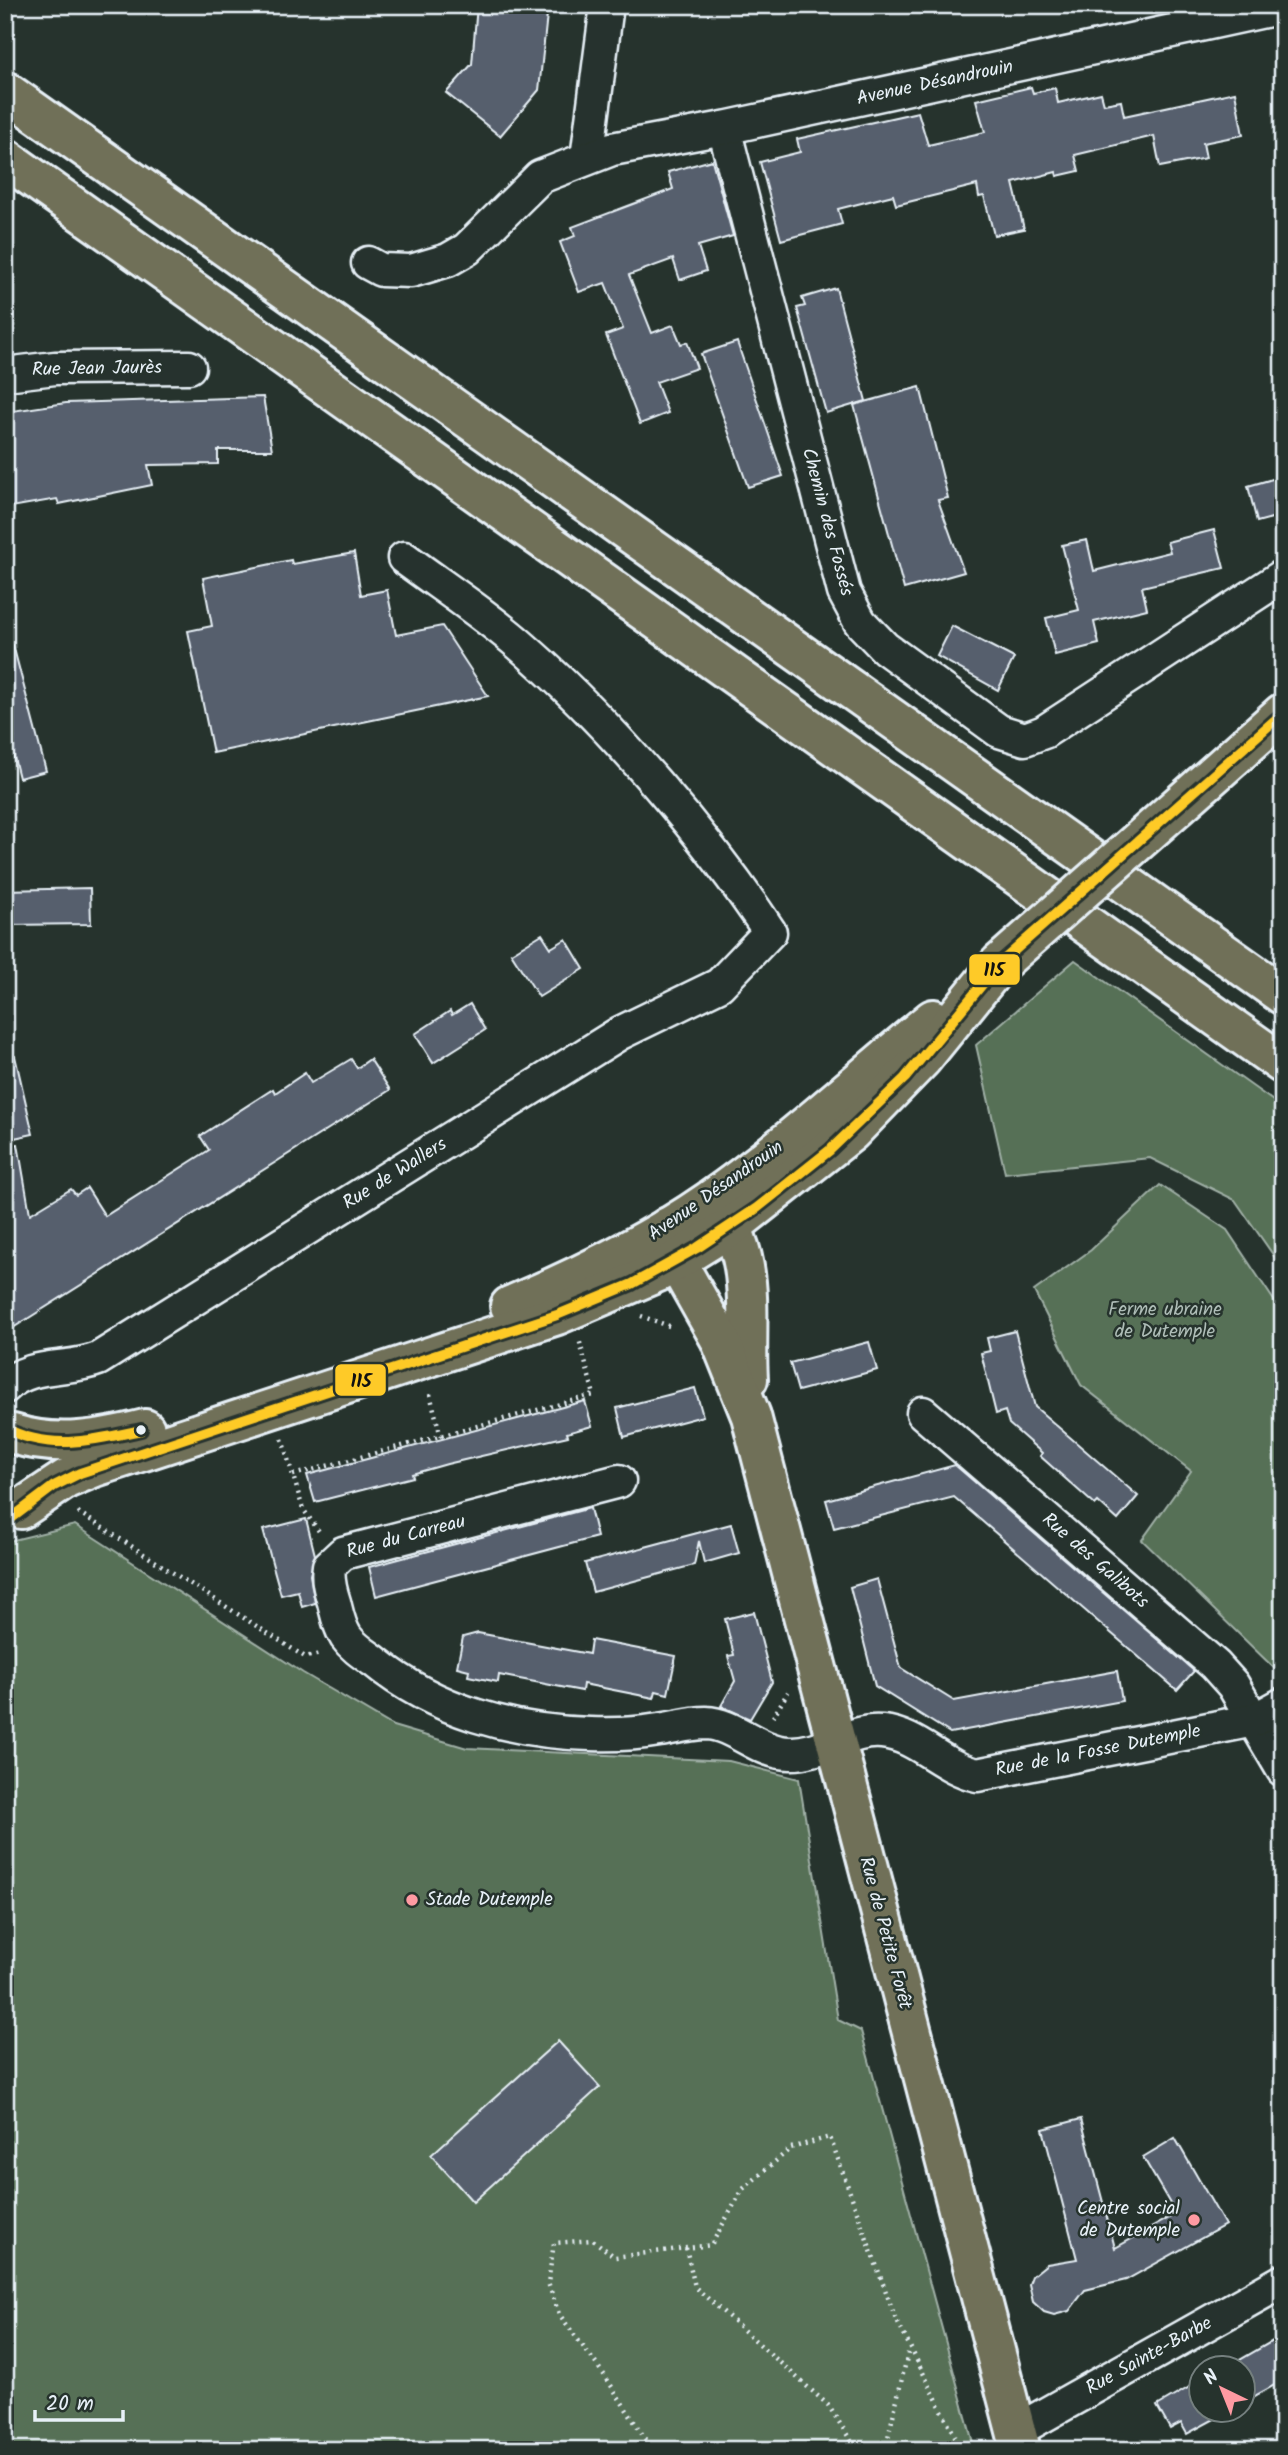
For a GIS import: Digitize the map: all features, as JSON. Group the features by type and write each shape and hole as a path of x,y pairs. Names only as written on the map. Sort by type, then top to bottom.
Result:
{"main road":[{"path":"5,62 117,170"},
{"path":"5,91 1283,995"},
{"path":"5,158 1283,1063"},
{"name":"Avenue Désandrouin","path":"13,1516 66,1479 95,1467 558,1315 624,1288 672,1244 721,1213 797,1134 999,964 1283,713"},
{"name":"Rue de Petite Forêt","path":"721,1213 742,1251 746,1283 745,1335 751,1416"},
{"name":"Avenue Désandrouin","path":"9,1431 47,1442 121,1434 392,1348 672,1244"},
{"name":"Rue de Petite Forêt","path":"672,1244 720,1339 751,1416 1018,2441"},
{"path":"9,1431 25,1448 31,1465 32,1484 13,1516"}],"street":[{"path":"587,158 607,5"},
{"name":"Avenue Désandrouin","path":"368,263 381,270 411,271 457,256 530,184 550,171 626,146 724,128 1283,7"},
{"name":"Chemin des Fossés","path":"724,128 844,592 860,622 898,659 999,731 1025,739 1044,732 1283,576"},
{"name":"Rue Jean Jaurès","path":"5,374 55,368 189,367"},
{"name":"Rue de Wallers","path":"5,1387 29,1371 72,1368 98,1359 620,1033 719,985 770,932 741,888 643,771 576,700 507,634 404,558"},
{"name":"Rue des Galibots","path":"923,1413 1214,1665 1233,1685 1283,1770"},
{"name":"Rue du Carreau","path":"619,1480 338,1556 329,1566 327,1578 339,1623 356,1647 411,1687 472,1715 515,1727 571,1734 615,1734 706,1723 766,1749 789,1753 836,1741"},
{"name":"Rue de la Fosse Dutemple","path":"836,1741 867,1732 885,1732 977,1775 1254,1720 1283,1704"},
{"name":"Rue Sainte-Barbe","path":"1018,2441 1283,2281"}],"path":[{"path":"293,1475 594,1395 576,1328"},
{"path":"430,1394 441,1437"},
{"path":"281,1438 303,1509 338,1556"},
{"path":"72,1509 305,1657 356,1647"},
{"path":"646,2440 605,2376 559,2315 548,2283 554,2243 593,2240 615,2257 711,2245 743,2189 791,2148 830,2137 895,2317 962,2450"},
{"path":"686,2248 695,2287 828,2404 857,2450"},
{"path":"884,2450 910,2347"}],"green space":[{"path":"1075,960 1283,1108 1283,1269 1235,1200 1150,1158 1005,1173 976,1045"},
{"name":"Ferme ubraine de Dutemple","path":"1160,1185 1227,1230 1283,1314 1283,1666 1276,1670 1142,1540 1191,1471 1081,1385 1034,1291 1091,1250"},
{"name":"Stade Dutemple","path":"75,1525 303,1673 393,1726 467,1748 729,1761 799,1779 838,2020 861,2031 975,2450 5,2450 5,1542"}],"building":[{"path":"477,5 548,5 539,90 500,136 446,93 472,64"},
{"path":"1031,87 1033,93 1055,88 1058,103 1101,93 1104,104 1121,101 1124,116 1235,92 1243,135 1203,143 1206,158 1160,167 1154,136 1075,155 1079,171 1057,176 1056,172 1013,183 1024,229 994,235 984,196 979,197 977,185 896,205 893,195 838,209 842,224 781,240 760,162 800,152 797,139 918,112 928,145 985,132 976,100"},
{"path":"712,160 733,236 698,246 706,271 680,280 673,259 629,275 652,333 673,325 681,344 687,342 697,368 656,382 668,413 640,424 606,335 623,329 605,283 579,292 560,242 575,236 572,227 673,189 668,172"},
{"path":"836,288 866,401 826,413 797,308 805,306 802,298"},
{"path":"737,342 783,476 748,487 701,354"},
{"path":"920,387 948,498 938,500 964,572 904,589 854,405"},
{"path":"263,397 272,450 218,450 218,464 148,465 152,485 59,504 57,499 5,508 5,412 66,403"},
{"path":"1283,476 1283,515 1257,522 1248,486"},
{"path":"1214,530 1224,568 1142,587 1147,609 1094,622 1099,644 1055,655 1046,618 1079,610 1062,545 1087,540 1094,571 1170,552 1167,542"},
{"path":"354,553 361,595 387,590 396,635 442,626 488,696 213,753 188,631 212,626 203,578 291,560 292,564"},
{"path":"952,626 1014,658 998,690 937,656"},
{"path":"13,645 46,771 19,778 9,738 14,737 5,705 5,646"},
{"path":"90,888 91,924 5,925 5,890"},
{"path":"542,934 551,948 566,939 584,969 539,997 511,953"},
{"path":"470,1004 485,1030 433,1063 415,1034 450,1011 452,1015"},
{"path":"15,1056 33,1134 5,1140 5,1057"},
{"path":"351,1059 357,1068 370,1059 390,1090 5,1333 5,1145 18,1144 30,1214 71,1189 76,1195 87,1188 105,1216 209,1150 200,1136 273,1089 275,1093 305,1073 311,1083"},
{"path":"1015,1331 1035,1407 1138,1496 1118,1520 1098,1502 1095,1505 1040,1456 1042,1453 1009,1424 1005,1411 996,1414 981,1353 990,1351 987,1338"},
{"path":"869,1342 877,1370 798,1391 790,1363"},
{"path":"695,1388 703,1416 624,1437 617,1408"},
{"path":"585,1401 592,1426 567,1433 568,1436 447,1464 412,1474 413,1477 315,1502 307,1475"},
{"path":"955,1465 1194,1671 1177,1690 954,1497 834,1528 826,1500"},
{"path":"590,1508 597,1537 376,1596 369,1567"},
{"path":"306,1519 315,1555 310,1575 315,1603 302,1607 298,1591 281,1595 263,1530"},
{"path":"731,1524 739,1553 704,1563 699,1541 694,1565 593,1592 585,1563"},
{"path":"877,1579 901,1668 954,1701 1117,1671 1122,1701 950,1733 875,1686 850,1587"},
{"path":"754,1612 772,1682 750,1719 721,1706 735,1681 728,1656 734,1655 725,1619"},
{"path":"478,1633 589,1654 591,1640 676,1656 668,1694 656,1691 654,1698 583,1684 582,1691 499,1675 498,1682 468,1676 469,1670 457,1667 463,1637"},
{"path":"558,2041 600,2087 473,2202 431,2155"},
{"path":"1081,2119 1115,2248 1176,2214 1143,2157 1175,2138 1225,2225 1126,2280 1085,2290 1069,2311 1054,2315 1044,2312 1033,2302 1029,2284 1032,2276 1047,2264 1077,2259 1043,2129"},
{"path":"1283,2335 1282,2381 1256,2395 1256,2354 1250,2354"},
{"path":"1186,2389 1186,2424 1205,2424 1187,2434 1181,2423 1170,2429 1157,2406"}],"transit line":[{"name":"115","path":"5,1523 54,1486 80,1473 557,1315 632,1284 697,1248 757,1208 830,1150 905,1078 999,964 1283,713"},
{"name":"115","path":"5,1428 38,1440 55,1442 89,1440 141,1430"}],"place":[{"name":"Stade Dutemple","path":"412,1900"},
{"name":"Centre social de Dutemple","path":"1194,2220"}]}
